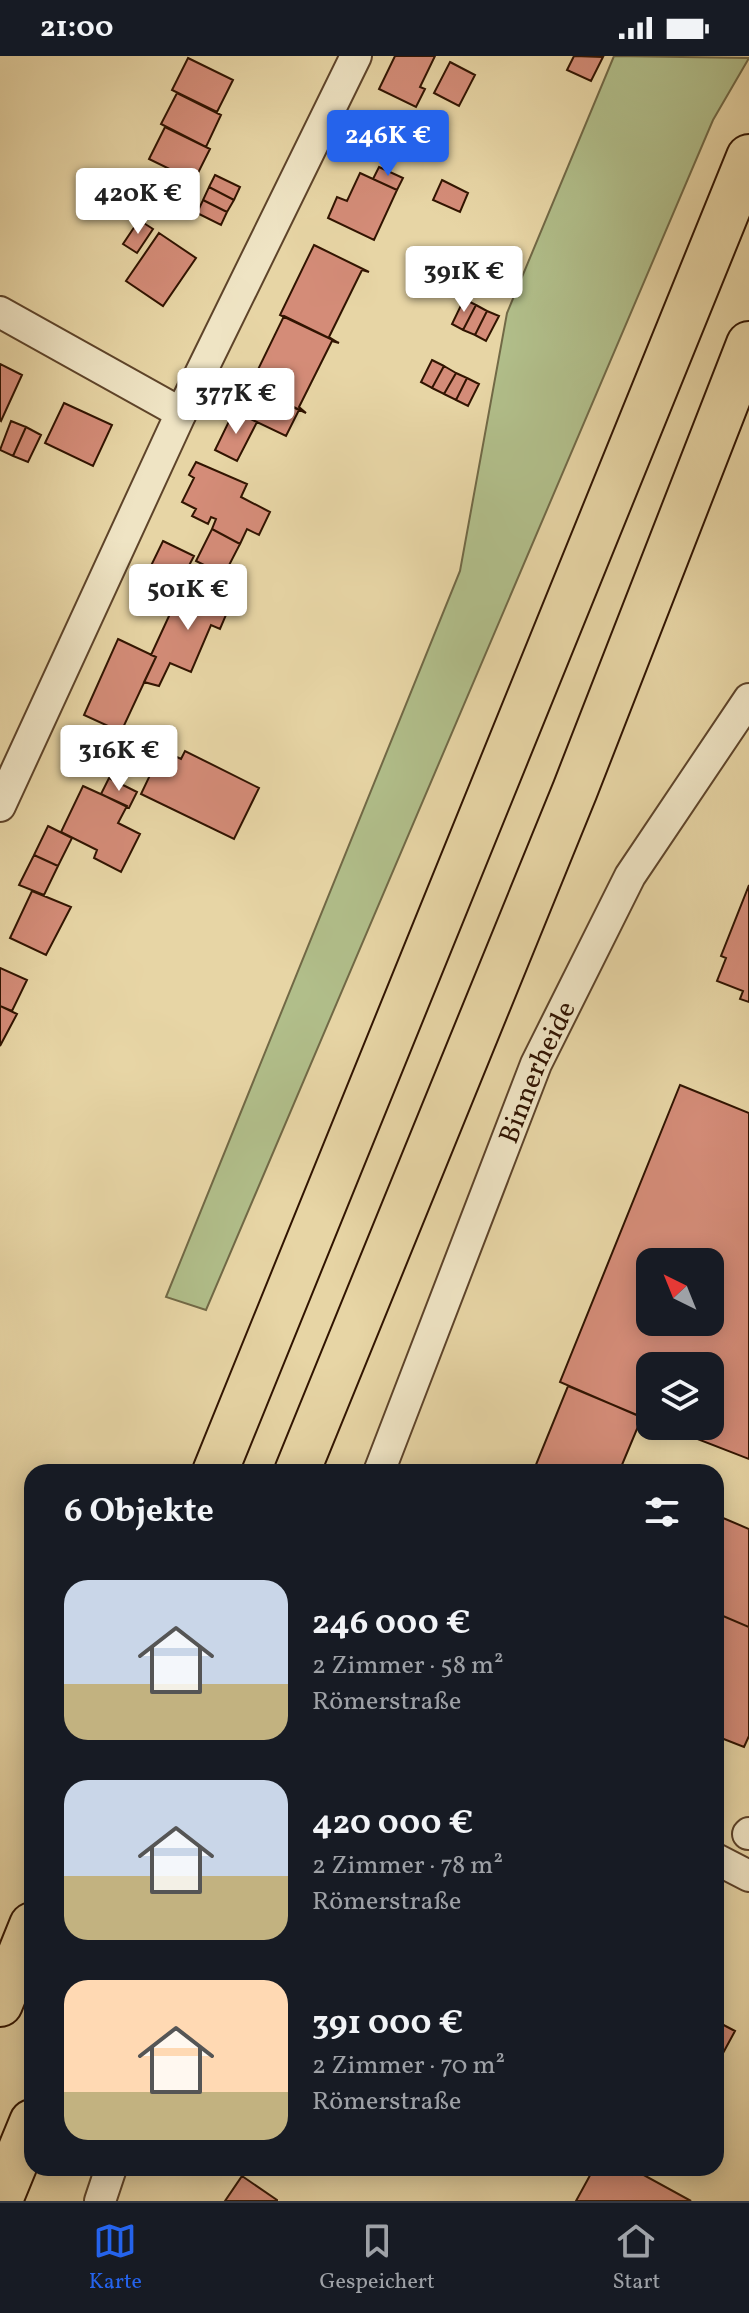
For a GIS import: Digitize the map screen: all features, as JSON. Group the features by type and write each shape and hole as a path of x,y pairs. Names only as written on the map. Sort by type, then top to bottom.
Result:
{"highway":[{"path":"218,1464 749,157"},
{"path":"300,1464 570,804 749,344"},
{"path":"0,2004 24,1945"},
{"path":"0,2200 24,2142"}],"street":[{"path":"0,806 181,413 356,56"},
{"path":"0,312 181,413"},
{"name":"Binnerheide","path":"382,1464 536,1064 630,876 749,699"},
{"path":"724,1863 749,1876"},
{"path":"100,2201 108,2176"}],"green space":[{"path":"614,56 749,58 713,120 206,1310 166,1297 460,571 507,313"}],"building":[{"path":"395,56 435,56 420,87 425,89 416,107 379,89"},
{"path":"574,56 603,57 591,81 567,70"},
{"path":"188,58 233,80 217,112 172,90"},
{"path":"450,62 475,75 459,106 434,93"},
{"path":"177,93 221,115 206,147 161,124"},
{"path":"165,127 210,149 194,181 149,159"},
{"path":"379,167 403,178 397,190 373,179"},
{"path":"360,173 397,190 374,240 328,218 337,197 347,201"},
{"path":"215,175 240,187 234,200 209,187"},
{"path":"442,180 468,193 460,212 433,200"},
{"path":"209,187 234,200 227,212 203,200"},
{"path":"203,200 227,212 221,225 197,213"},
{"path":"139,220 153,229 137,253 123,244"},
{"path":"159,233 196,258 163,306 126,281"},
{"path":"314,245 369,272 362,270 329,337 337,342 280,315"},
{"path":"464,299 476,305 463,330 452,324"},
{"path":"476,305 487,311 475,335 463,330"},
{"path":"487,311 499,316 486,341 475,335"},
{"path":"284,316 339,343 332,341 299,407 306,413 250,386"},
{"path":"432,360 444,366 432,388 421,382"},
{"path":"0,364 22,375 1,421 0,420"},
{"path":"444,366 456,373 444,394 432,388"},
{"path":"456,373 467,378 456,400 444,394"},
{"path":"467,378 479,384 468,406 456,400"},
{"path":"251,386 299,410 286,436 236,412"},
{"path":"64,403 112,425 93,466 45,443"},
{"path":"234,411 257,422 237,461 215,450"},
{"path":"11,421 26,427 13,456 0,450"},
{"path":"26,427 41,435 28,462 13,456"},
{"path":"196,462 247,484 241,497 270,512 259,535 247,529 240,544 212,529 216,519 211,517 208,524 192,516 196,509 182,502 194,478 189,475"},
{"path":"212,529 240,544 224,575 196,561"},
{"path":"163,541 194,556 182,579 169,584 147,574"},
{"path":"208,585 234,596 220,629 211,625 191,672 170,663 159,686 144,682 156,657 151,655 175,603 181,605 184,598 192,595 202,600"},
{"path":"118,639 156,657 121,732 84,715"},
{"path":"162,750 181,759 185,751 259,788 234,839 141,794"},
{"path":"109,778 137,792 129,808 101,794"},
{"path":"83,786 127,806 118,823 140,834 121,872 94,858 97,850 61,832"},
{"path":"48,826 72,838 58,866 34,855"},
{"path":"34,855 58,866 44,895 19,885"},
{"path":"749,885 749,1002 740,999 743,991 717,981 726,958 721,956"},
{"path":"32,891 71,907 46,955 10,938"},
{"path":"0,968 27,980 12,1011 0,1006"},
{"path":"0,1006 17,1014 0,1046"},
{"path":"680,1085 749,1113 749,1459 700,1440 724,1440 724,1352 636,1352 636,1415 560,1382"},
{"path":"568,1386 636,1414 636,1431 622,1464 536,1464"},
{"path":"724,1518 749,1529 749,1627 724,1616"},
{"path":"724,1616 749,1627 749,1736 744,1747 724,1739"},
{"path":"724,2025 735,2031 724,2051"},
{"path":"242,2176 277,2200 277,2201 225,2201"},
{"path":"590,2176 646,2176 691,2201 576,2201"}]}
